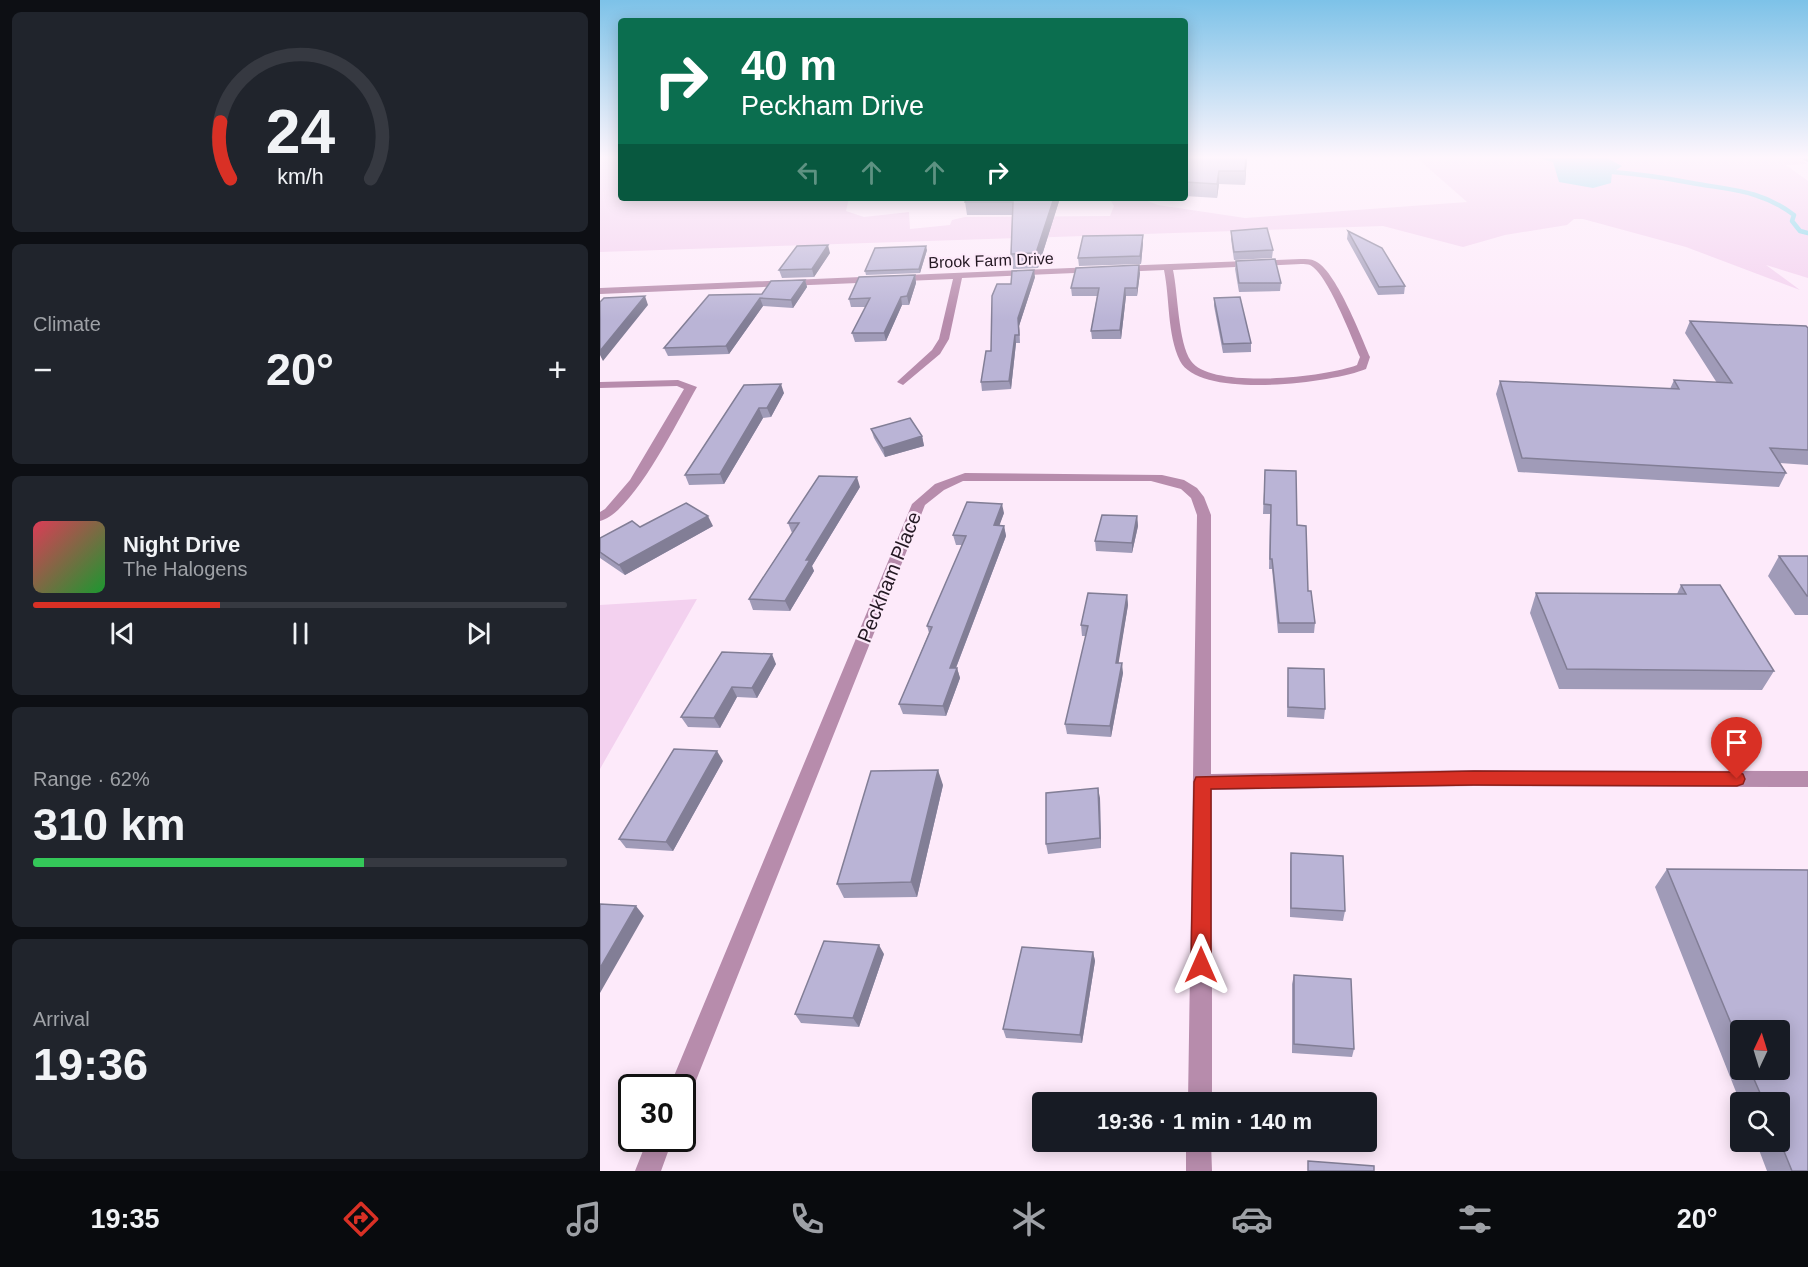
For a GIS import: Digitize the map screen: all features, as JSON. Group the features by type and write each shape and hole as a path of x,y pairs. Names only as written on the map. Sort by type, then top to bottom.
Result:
{"street":[{"name":"Brook Farm Drive","path":"600,291 1168,267 1311,263 1319,268 1340,302 1366,362 1354,372 1328,377 1228,381 1195,371 1186,362 1180,342 1168,267"},
{"path":"903,382 936,352 944,339 958,276"},
{"path":"600,385 678,382 691,387 635,482 605,514"},
{"name":"Peckham Place","path":"687,1074 919,504 929,493 949,481 977,476 1151,477 1174,480 1191,489 1203,504 1204,515 1200,1092"},
{"path":"1202,782 1474,778 1808,779"},
{"path":"648,1171 655,1152"},
{"path":"1199,1152 1199,1171"}],"shaded area":[{"path":"600,212 848,212 864,217 909,212 910,229 950,225 952,220 965,217 1110,216 1112,212 1202,212 1245,218 1333,212 1808,212 1808,278 1766,265 1800,290 1686,247 1583,219 1574,219 1567,225 1505,235 1463,247 1383,226 600,252"},
{"path":"697,599 600,769 600,605"}],"building":[{"path":"1013,212 1050,212 1036,253 1011,254"},
{"path":"1267,228 1273,250 1234,252 1231,231"},
{"path":"1348,231 1382,248 1405,286 1379,287"},
{"path":"1143,235 1140,256 1078,258 1083,236"},
{"path":"828,245 812,269 779,270 797,246"},
{"path":"926,246 919,269 865,271 875,248"},
{"path":"1275,259 1281,283 1239,283 1236,261"},
{"path":"1139,265 1137,288 1125,288 1120,330 1091,331 1099,288 1071,288 1076,268"},
{"path":"1034,270 1018,318 1019,335 1015,335 1009,381 981,382 986,351 991,351 992,296 997,284 1011,284 1012,271"},
{"path":"915,275 907,296 901,297 884,333 852,333 870,298 849,299 859,277"},
{"path":"805,280 791,300 760,298 726,346 664,348 709,295 762,294 771,281"},
{"path":"645,296 600,351 600,302 604,298"},
{"path":"1240,297 1251,343 1223,344 1214,298"},
{"path":"1690,321 1806,326 1808,328 1808,450 1770,448 1786,473 1522,458 1500,381 1679,389 1674,380 1732,383"},
{"path":"781,384 767,408 759,408 720,474 685,475 744,385"},
{"path":"910,418 922,436 883,448 871,429"},
{"path":"1265,470 1296,471 1297,525 1306,526 1308,591 1311,591 1315,623 1279,623 1272,559 1270,559 1271,505 1264,504"},
{"path":"819,476 857,477 806,560 810,560 785,601 749,599 799,523 788,523"},
{"path":"967,502 1002,504 994,525 1004,526 950,668 957,668 943,706 899,704 932,627 927,626 966,536 953,535"},
{"path":"686,503 708,516 619,565 600,552 600,538 632,521 640,527"},
{"path":"1102,515 1137,516 1132,543 1095,541"},
{"path":"1779,556 1808,556 1808,596 1807,596"},
{"path":"1681,585 1720,585 1774,671 1567,669 1536,593 1686,594"},
{"path":"1088,593 1127,595 1116,663 1122,663 1110,726 1065,724 1088,626 1081,625"},
{"path":"722,652 772,654 752,688 732,687 714,718 681,717"},
{"path":"1288,668 1324,669 1325,709 1288,707"},
{"path":"674,749 717,751 666,842 619,839"},
{"path":"938,770 911,882 837,884 871,771"},
{"path":"1098,788 1100,838 1046,844 1046,793"},
{"path":"1291,853 1343,856 1345,911 1291,908"},
{"path":"1667,869 1808,870 1808,1171 1792,1171 1784,1152 1790,1152 1790,1092 1760,1092 1754,1080 1790,1080 1790,1020 1730,1021"},
{"path":"600,904 636,906 600,968"},
{"path":"824,941 879,945 853,1018 795,1014"},
{"path":"1022,947 1093,952 1080,1035 1003,1029"},
{"path":"1294,975 1351,979 1354,1049 1294,1044"},
{"path":"1308,1161 1374,1166 1374,1171 1308,1171"}],"waterway":[{"path":"1789,212 1794,215 1792,221 1800,231 1808,233"}],"route":[{"path":"1201,965 1202,782 1474,778 1737,779"}]}
